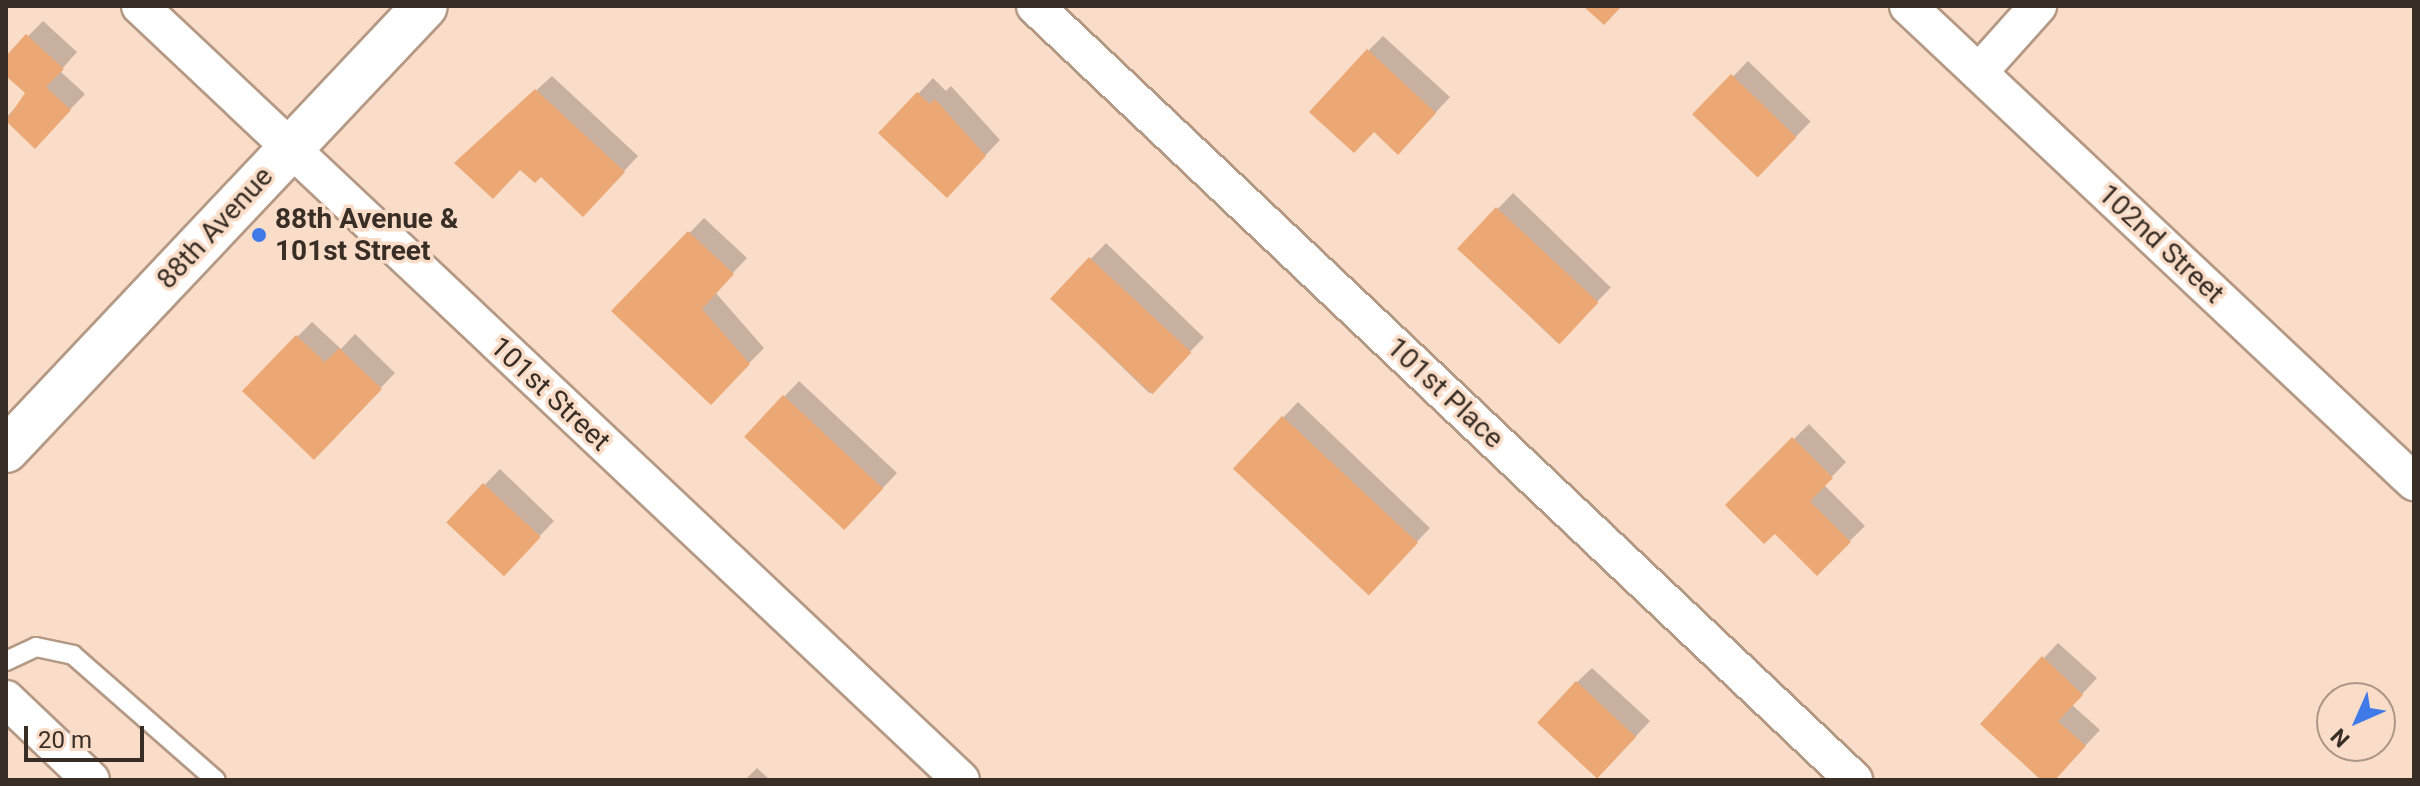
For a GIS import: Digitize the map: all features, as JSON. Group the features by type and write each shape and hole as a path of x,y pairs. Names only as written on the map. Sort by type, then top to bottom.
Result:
{"street":[{"name":"101st Street","path":"140,6 961,780"},
{"name":"88th Avenue","path":"6,450 425,6"},
{"name":"101st Place","path":"1035,6 1854,780"},
{"name":"102nd Street","path":"1908,6 2414,482"},
{"path":"1979,72 2038,6"},
{"path":"6,699 91,780"}],"lane":[{"path":"6,661 36,647 73,655 216,780"}],"building":[{"path":"1583,6 1622,6 1604,25"},
{"path":"26,34 64,69 46,87 71,110 35,149 6,121 25,93 6,76 6,56"},
{"path":"1367,49 1436,113 1398,155 1374,132 1354,153 1309,112"},
{"path":"1731,74 1796,137 1758,177 1692,114"},
{"path":"535,89 625,172 583,217 541,177 535,183 520,170 493,199 454,163"},
{"path":"917,92 930,104 935,99 986,156 947,198 878,133"},
{"path":"1496,207 1598,302 1560,344 1457,249"},
{"path":"688,231 734,274 702,309 750,364 711,405 611,311"},
{"path":"1089,257 1191,352 1153,394 1050,299"},
{"path":"296,335 325,362 339,348 382,389 314,460 242,391"},
{"path":"783,395 883,488 844,530 744,437"},
{"path":"1282,416 1418,543 1369,596 1233,469"},
{"path":"1792,437 1833,478 1810,501 1851,542 1817,576 1775,534 1764,544 1725,505"},
{"path":"483,483 541,537 504,576 446,522"},
{"path":"2042,656 2083,695 2058,721 2086,746 2055,780 2041,780 1980,724"},
{"path":"1576,681 1636,737 1597,779 1537,723"}],"place":[{"name":"88th Avenue & 101st Street","path":"259,235"}]}
